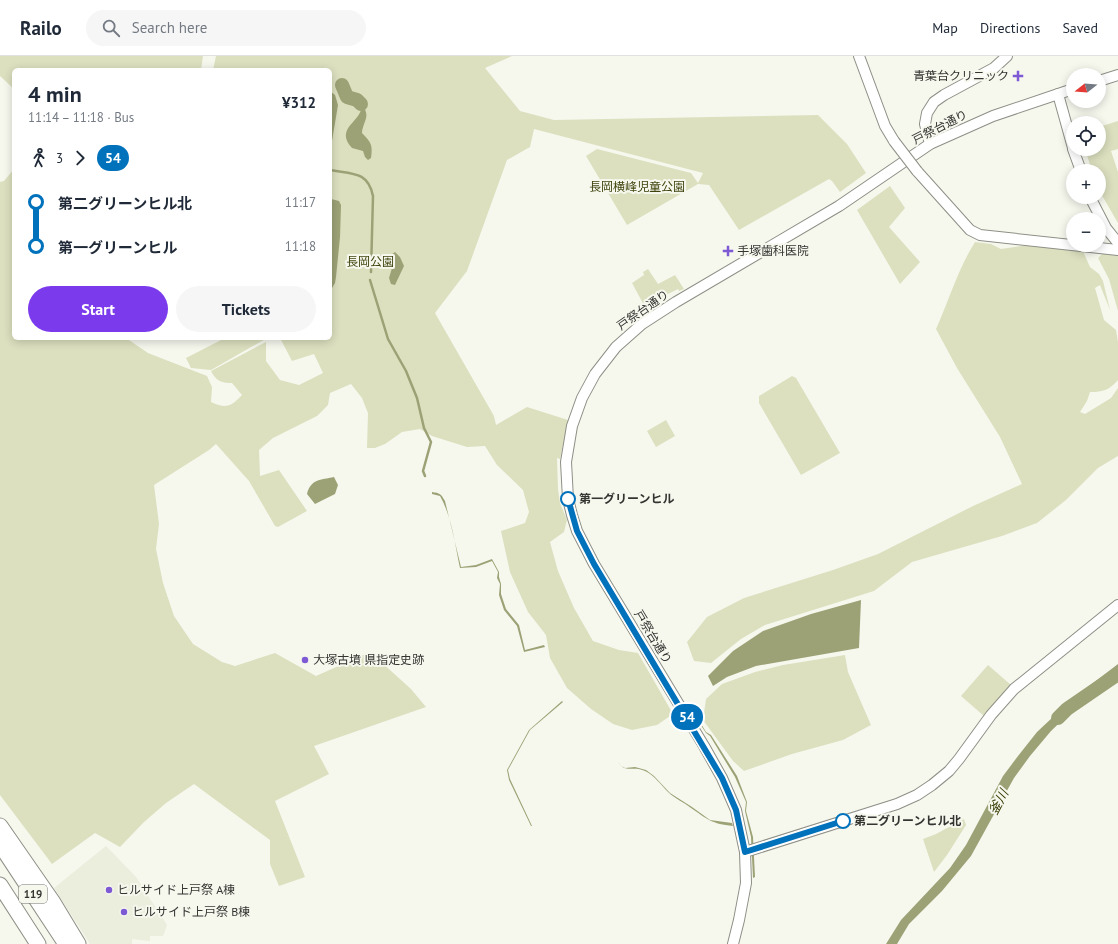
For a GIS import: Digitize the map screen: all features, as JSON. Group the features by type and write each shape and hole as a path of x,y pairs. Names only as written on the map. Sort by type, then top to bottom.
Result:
{"highway":[{"name":"119","path":"0,826 52,901 78,944"},
{"name":"119","path":"0,844 66,944"},
{"name":"119","path":"0,858 57,944"},
{"name":"119","path":"0,885 38,944"}],"street":[{"path":"859,56 885,126 917,171 970,230 980,235 1118,250"},
{"path":"930,144 925,124 927,114 934,102 994,68 1008,56"},
{"path":"1106,79 1118,75"},
{"name":"戸祭台通り","path":"733,944 744,900 746,884 745,852 736,810 722,778 594,564 577,531 568,499 566,462 572,426 582,398 595,374 616,347 633,331 676,302 839,206 930,144 993,116 1066,91"},
{"path":"1058,94 1066,123"},
{"path":"1094,204 1106,228 1118,242"},
{"path":"745,852 897,804 917,795 949,771 960,759 991,715 1014,689 1118,605"}],"shaded area":[{"path":"106,846 136,877 167,925 163,936 150,936 150,941 132,939 132,944 90,944 54,888"}],"green space":[{"path":"0,56 203,56 201,68 12,68 12,87 0,76"},
{"path":"216,56 512,56 485,68 520,111 554,120 818,115 847,144 866,173 840,192 829,179 739,230 709,185 698,184 627,225 586,156 597,149 691,173 698,183 703,173 534,129 530,147 507,160 467,271 435,313 494,416 496,425 527,407 568,420 560,459 557,458 560,503 567,520 564,532 550,542 558,571 574,608 593,641 619,650 638,653 673,714 657,725 632,730 613,724 591,709 567,688 550,658 546,635 528,612 510,572 501,531 525,523 529,512 523,490 497,465 485,446 467,447 432,436 420,429 402,432 385,444 375,448 367,448 368,413 362,398 351,384 330,393 328,405 317,416 273,438 259,450 260,476 279,470 307,511 278,527 275,526 249,481 216,444 154,485 159,524 156,549 163,583 174,616 193,644 222,662 235,666 275,653 316,676 370,652 411,689 426,707 314,746 329,774 275,801 305,877 279,886 270,864 270,840 194,784 166,803 144,822 120,847 95,833 52,864 0,795 0,182 4,181 12,171 12,340 129,340 148,353 207,376 212,387 211,402 221,406 228,406 242,395 232,383 219,381 211,371 266,342 266,361 280,380 299,385 323,373 314,354 292,361 281,340 332,340 332,68 213,68"},
{"path":"1118,121 1118,149 1111,151 1118,172 1118,223 1106,202 1106,164 1090,164 1087,156 1106,156 1106,125"},
{"path":"890,186 905,208 889,227 920,262 900,284 857,210"},
{"path":"975,242 991,244 1001,249 1027,245 1066,248 1066,252 1083,252 1090,267 1099,274 1103,281 1110,310 1100,285 1095,288 1104,320 1116,330 1118,342 1118,380 1106,390 1090,392 1087,401 1080,412 1085,414 1111,398 1118,388 1118,456 1098,468 1066,500 1037,523 1002,536 912,562 874,591 765,625 741,639 711,663 694,661 687,642 707,617 744,598 878,554 973,506 1022,484 1000,437 957,368 936,329 969,252"},
{"path":"1104,252 1118,254 1118,311 1109,279 1098,258"},
{"path":"648,269 658,284 675,275 684,289 679,291 678,289 664,296 665,300 661,302 659,300 645,307 632,283 644,275 643,272"},
{"path":"221,340 264,340 211,370 191,368 186,358"},
{"path":"792,376 796,378 840,453 801,475 759,403 759,396"},
{"path":"666,420 675,436 656,447 647,431"},
{"path":"845,655 848,672 871,725 843,740 792,754 744,771 733,761 703,720 706,699 722,684 755,672 783,665"},
{"path":"988,665 1011,685 984,716 961,696"},
{"path":"964,819 966,825 934,872 923,839 936,834"}],"water":[{"path":"332,93 335,95 338,105 332,141"},
{"path":"361,104 366,112 362,133 369,141 372,150 371,158 368,160 363,151 352,148 347,141 346,135 351,124 359,115"},
{"path":"332,199 339,201 341,205 340,237 335,283 332,288"},
{"path":"395,252 400,257 404,266 395,285 391,284 389,278 392,268 391,255"},
{"path":"334,477 338,485 335,494 315,504 307,494 311,485 317,481"},
{"path":"432,492 440,494 444,499 449,519 440,496 432,494"},
{"path":"455,541 461,567 476,565 492,559 499,572 501,594 506,609 519,625 525,650 544,645 545,647 524,652 517,626 504,610 499,595 500,584 497,578 498,572 492,561 476,567 460,568"},
{"path":"861,600 859,648 756,666 727,677 713,686 708,676 733,651 763,631 811,614"},
{"path":"1118,664 1118,676 1082,704 1076,696"},
{"path":"562,701 563,702 530,730 508,770 510,779 531,826 509,780 507,770 529,730"},
{"path":"1069,702 1074,709 1051,731 1014,778 971,856 942,891 909,924 897,944 886,944 901,920 950,868 966,845 1003,776 1018,756 1037,732"},
{"path":"694,712 706,732 711,735 737,776 747,802 746,811 753,837 755,877 753,878 751,837 745,811 746,802 735,777 710,736 706,733 693,713"},
{"path":"622,767 635,767 646,770 654,776 670,793 709,819 677,799 671,794 654,778 645,771 641,769 627,769"},
{"path":"711,820 732,823 733,826 720,824"}],"waterway":[{"path":"342,85 347,97 357,100 361,104"},
{"path":"332,170 358,175 363,178 371,188 373,196 371,272"},
{"path":"370,280 388,339 406,371 417,398 424,428 431,442 423,471 425,476"},
{"name":"釜川","path":"1058,718 1067,709 1118,674"}],"bus line":[{"name":"54","path":"568,499 577,531 594,564 722,778 736,810 745,852 843,821"}],"place":[{"name":"青葉台クリニック","path":"1018,76"},
{"name":"手塚歯科医院","path":"728,251"},
{"name":"第一グリーンヒル","path":"568,499"},
{"name":"大塚古墳 県指定史跡","path":"305,660"},
{"name":"第二グリーンヒル北","path":"843,821"},
{"name":"ヒルサイド上戸祭 A棟","path":"109,890"},
{"name":"ヒルサイド上戸祭 B棟","path":"124,912"}],"park label":[{"name":"長岡横峰児童公園","path":"637,187"},
{"name":"長岡公園","path":"370,262"}]}
